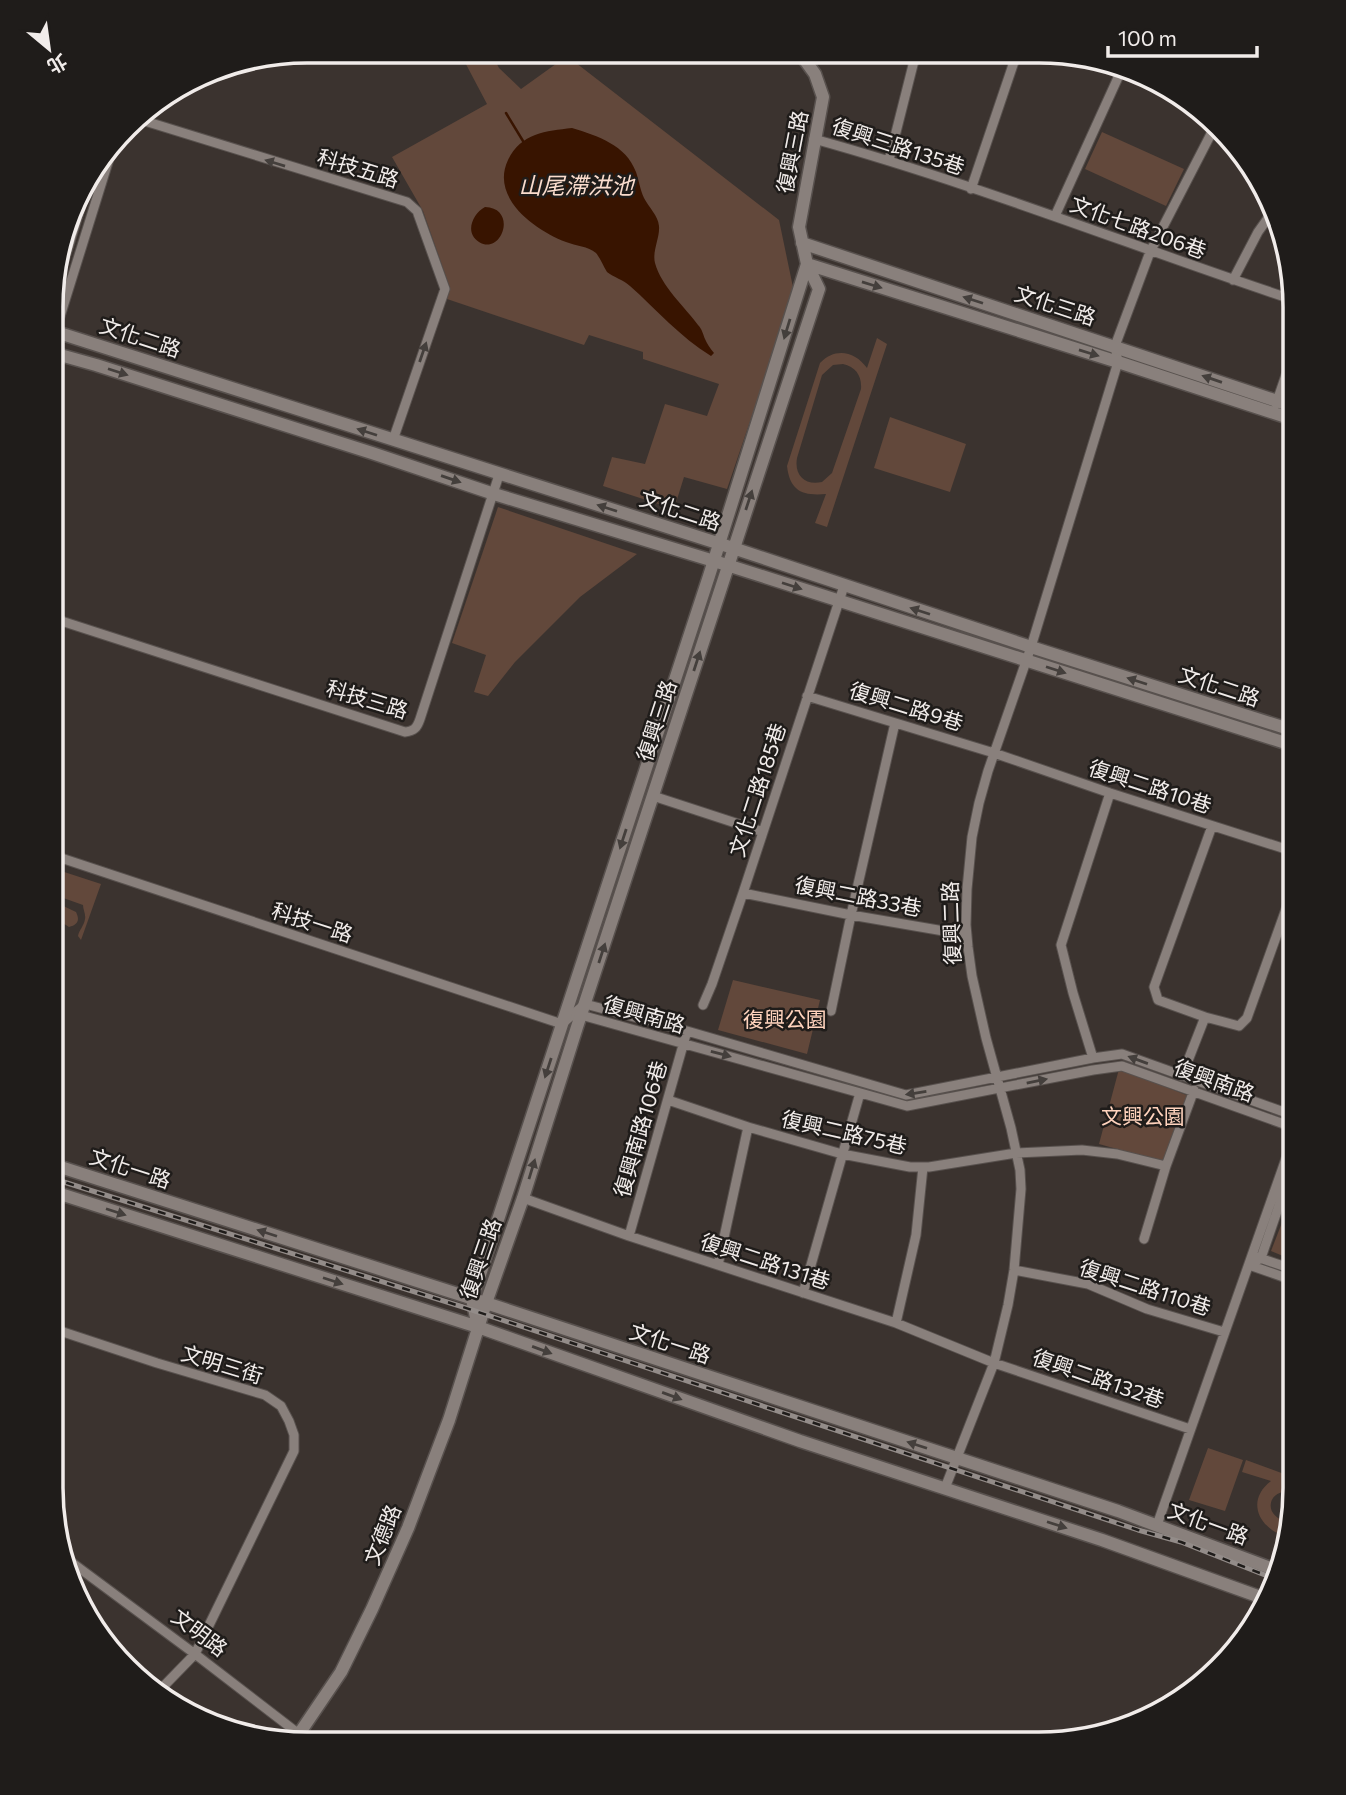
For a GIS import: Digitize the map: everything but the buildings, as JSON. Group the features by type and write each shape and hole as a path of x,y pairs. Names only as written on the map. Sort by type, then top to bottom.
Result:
{"street":[{"name":"復興三路","path":"478,1327 523,1198 819,289 807,264 799,227 823,97 815,74 807,63"},
{"path":"889,160 913,63"},
{"path":"971,188 1014,63"},
{"path":"1055,216 1118,77"},
{"name":"科技五路","path":"148,122 407,202 417,211 444,289 393,440"},
{"path":"1118,362 1115,346 1150,251 1211,135"},
{"name":"復興三路135巷","path":"814,139 889,160 971,188"},
{"path":"63,305 106,169"},
{"name":"文化七路206巷","path":"971,188 1282,296"},
{"path":"1233,280 1266,220"},
{"name":"文化三路","path":"802,243 1115,346 1283,412"},
{"name":"復興三路","path":"478,1327 472,1299 714,561 807,264"},
{"name":"文化三路","path":"807,264 1118,362 1283,407"},
{"name":"文化二路","path":"63,337 733,548 1283,727"},
{"name":"文化二路","path":"63,356 1283,742"},
{"name":"復興二路","path":"945,1488 995,1363 1014,1270 1021,1189 1020,1170 974,985 967,935 968,866 972,836 994,753 1031,647 1118,362"},
{"path":"1275,407 1283,384"},
{"name":"科技三路","path":"63,622 405,732 412,732 420,719 499,475"},
{"name":"文化二路185巷","path":"704,1005 844,586"},
{"name":"復興二路9巷","path":"807,696 994,753"},
{"path":"831,1011 895,723"},
{"name":"復興二路10巷","path":"994,753 1283,848"},
{"path":"1093,1058 1061,945 1111,793"},
{"path":"653,796 763,832"},
{"path":"1212,826 1154,988 1158,1000 1239,1026 1247,1018 1282,919"},
{"name":"科技一路","path":"63,859 562,1024"},
{"path":"607,886 622,891"},
{"name":"復興二路33巷","path":"743,892 851,915 967,935"},
{"name":"復興南路","path":"562,1024 583,1009 687,1031 906,1095 1122,1054 1282,1112"},
{"name":"復興南路","path":"583,1009 684,1044 906,1106 1122,1066 1282,1125"},
{"path":"1182,1076 1205,1017"},
{"name":"復興南路106巷","path":"629,1236 687,1031"},
{"path":"1144,1239 1166,1166 1198,1082"},
{"path":"962,1084 964,1095"},
{"path":"803,1293 860,1093"},
{"name":"復興二路75巷","path":"668,1100 842,1154 910,1167 1016,1153 1082,1150 1117,1154 1166,1166"},
{"path":"718,1265 748,1127"},
{"path":"895,1323 916,1235 923,1167"},
{"name":"文化一路","path":"63,1168 486,1303 1118,1511 1269,1568"},
{"path":"1254,1259 1282,1170"},
{"path":"1157,1525 1224,1332 1282,1190"},
{"path":"63,1195 478,1327 800,1441 1102,1540 1258,1596"},
{"name":"復興二路131巷","path":"523,1198 629,1236 895,1323 995,1363"},
{"path":"1254,1259 1282,1267"},
{"path":"1254,1259 1282,1274"},
{"name":"復興二路110巷","path":"1014,1270 1088,1284 1147,1309 1224,1332"},
{"name":"文德路","path":"303,1732 341,1672 392,1567 449,1420 478,1327"},
{"name":"文明三街","path":"63,1332 265,1395 281,1406 289,1420 294,1451 195,1654 164,1686"},
{"name":"復興二路132巷","path":"995,1363 1190,1429"},
{"name":"文明路","path":"76,1566 195,1654 288,1731"}],"green space":[{"path":"466,64 497,64 521,89 556,64 577,64 779,220 794,292 727,489 684,477 674,509 603,486 612,457 645,464 665,404 707,416 719,384 643,359 643,352 589,335 584,345 447,299 450,288 423,211 392,157 487,104"},
{"path":"1102,132 1184,169 1166,206 1085,169"},
{"path":"877,338 887,344 827,527 815,523 826,494 810,494 799,490 791,481 787,466 820,363 832,355 845,353 857,358 867,368","holes":["843,364 857,373 861,389 832,473 822,482 806,481 797,469 797,458 822,375 833,365"]},
{"path":"890,417 966,444 950,492 874,468"},
{"path":"498,507 637,554 580,597 515,662 488,696 474,692 486,655 452,643"},
{"path":"63,872 101,884 81,940 78,936 85,919 83,905 63,898"},
{"path":"63,906 76,912 78,920 69,927 63,923"},
{"name":"復興公園","path":"733,980 820,1000 807,1054 718,1030"},
{"name":"文興公園","path":"1119,1069 1189,1096 1163,1162 1099,1144"},
{"path":"1282,1222 1282,1256 1271,1251"},
{"path":"1208,1448 1243,1460 1225,1511 1189,1500"},
{"path":"1246,1460 1282,1473 1282,1492 1276,1495 1271,1503 1273,1513 1280,1518 1278,1533 1267,1526 1258,1512 1259,1496 1271,1481 1242,1472"}],"water":[{"name":"山尾滯洪池","path":"572,128 610,143 631,163 644,198 658,222 654,258 658,272 700,328 714,353 711,356 679,332 628,284 607,272 596,253 554,237 541,229 529,221 510,199 504,174 513,151 535,135"},
{"path":"485,207 495,209 504,222 500,237 487,245 474,238 471,229 474,218"}],"waterway":[{"path":"506,113 523,141"}],"railway":[{"path":"63,1182 463,1307 1181,1542 1266,1576"}]}
